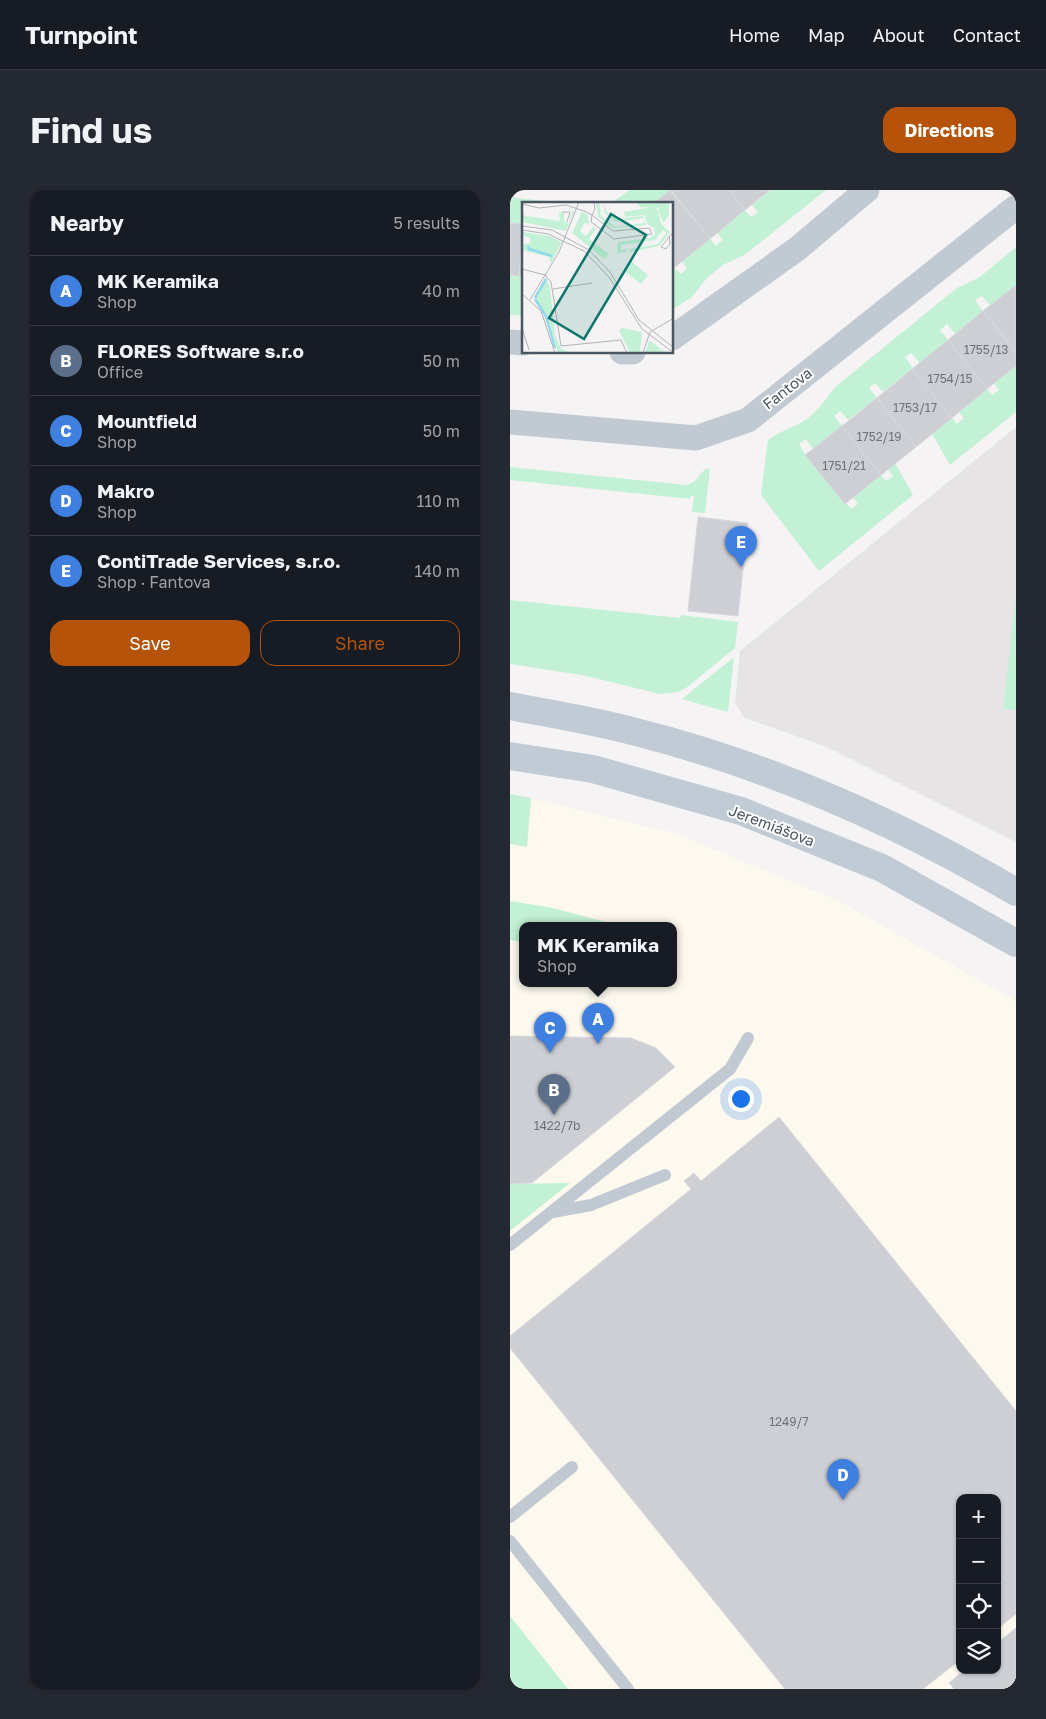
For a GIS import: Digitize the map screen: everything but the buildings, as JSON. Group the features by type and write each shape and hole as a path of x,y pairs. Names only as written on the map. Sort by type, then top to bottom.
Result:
{"main road":[{"path":"510,706 636,732 743,764 863,811 955,856 1016,892"},
{"name":"Jeremiášova","path":"510,756 593,769 741,811 882,868 1016,943"}],"street":[{"path":"674,337 797,250 867,190"},
{"name":"Fantova","path":"510,422 696,438 748,420 1016,207"}],"lane":[{"path":"510,1245 730,1069 748,1038"},
{"path":"551,1212 591,1205 665,1175"},
{"path":"510,1517 572,1467"},
{"path":"510,1541 628,1689"}],"shaded area":[{"path":"1016,427 1016,842 827,747 745,718 735,703 740,651"},
{"path":"510,794 672,832 839,901 1016,1001 1016,1689 568,1689 510,1616"}],"green space":[{"path":"630,190 670,190 655,202 612,202"},
{"path":"771,190 826,190 746,254 723,265 707,278 691,298 674,308 674,268 681,274 687,269 682,262 710,239 716,246 723,240 717,233 745,210 751,217 758,212 752,205"},
{"path":"510,197 552,202 522,202 522,224 510,223"},
{"path":"1016,247 1016,285 990,306 982,296 975,300 983,311 955,334 947,324 940,330 948,340 920,363 911,353 905,357 913,368 883,392 875,383 869,388 877,398 848,420 840,411 834,416 842,426 813,449 806,439 799,444 806,456 851,509 858,504 853,498 881,475 886,481 893,476 888,469 895,463 913,495 819,571 761,495 768,440 807,419 835,387 957,288 980,277"},
{"path":"510,275 522,276 522,316 510,315"},
{"path":"1016,366 1016,412 950,465 932,434 952,418 957,424 964,418 959,412 987,389 992,395 999,390 994,383"},
{"path":"510,467 686,485 694,482 705,469 710,468 705,513 692,512 694,496 691,496 690,499 510,480"},
{"path":"1016,596 1016,710 1003,709"},
{"path":"510,600 680,618 681,615 738,622 735,648 686,688 678,692 660,694 582,675 510,664"},
{"path":"734,657 728,712 682,699"},
{"path":"510,794 531,798 527,847 510,844"},
{"path":"510,901 553,908 606,922 519,922 519,941 510,940"},
{"path":"570,1183 510,1231 510,1184"},
{"path":"510,1616 568,1689 510,1689"}],"place":[{"name":"ContiTrade Services, s.r.o.","path":"741,567"},
{"name":"MK Keramika","path":"598,1044"},
{"name":"Mountfield","path":"550,1053"},
{"name":"FLORES Software s.r.o","path":"554,1115"},
{"name":"Makro","path":"843,1500"}]}
